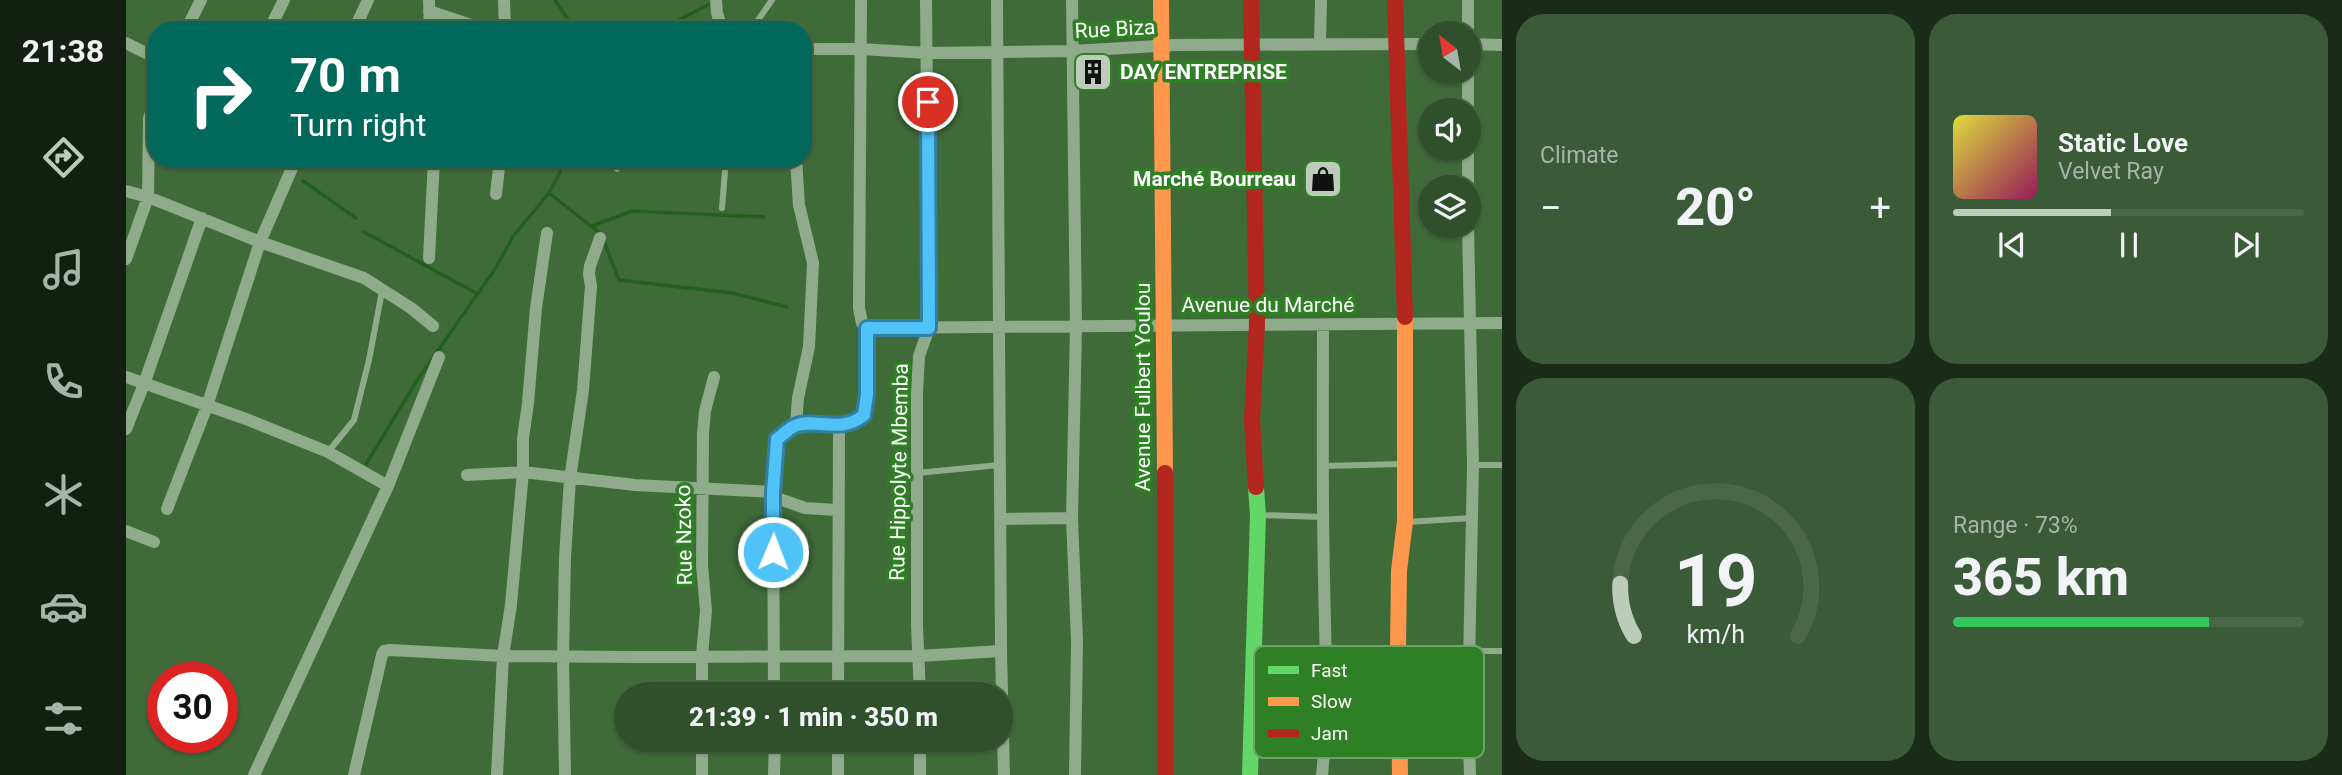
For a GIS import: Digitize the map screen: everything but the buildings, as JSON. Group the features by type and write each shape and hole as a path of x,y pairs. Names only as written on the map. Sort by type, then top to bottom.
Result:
{"street":[{"path":"190,21 201,0"},
{"path":"274,21 284,0"},
{"path":"358,21 368,0"},
{"path":"505,0 505,21"},
{"path":"716,0 719,21"},
{"path":"774,682 773,494 777,439 796,425 839,425 859,419 866,410 867,328 862,323 859,308 861,0"},
{"name":"Rue Hippolyte Mbemba","path":"920,682 916,626 919,356 929,328 926,0"},
{"path":"997,0 1004,775"},
{"path":"1072,0 1076,327 1072,518 1077,641 1076,775"},
{"name":"Avenue Fulbert Youlou","path":"1161,0 1165,325 1165,775"},
{"path":"1250,775 1258,514 1252,419 1256,324 1251,0"},
{"path":"1320,43 1321,0"},
{"path":"1395,0 1405,323 1405,522 1399,571 1398,646"},
{"path":"1468,0 1468,21"},
{"path":"429,6 465,21"},
{"path":"126,43 147,54"},
{"name":"Rue Biza","path":"812,49 927,53 1072,51 1161,45 1418,44"},
{"path":"1481,44 1502,45"},
{"path":"126,259 148,197 148,168"},
{"path":"167,509 206,406 260,242 292,168"},
{"path":"429,258 434,168"},
{"path":"496,194 499,168"},
{"path":"796,425 798,398 809,347 813,263 799,205 797,168"},
{"path":"126,191 364,278 433,326"},
{"path":"126,429 202,218"},
{"path":"497,775 503,656 511,605 523,472 523,438 536,308 547,233"},
{"path":"565,775 563,657 570,479 583,390 591,286 589,274 600,238"},
{"path":"1468,238 1472,465 1469,646"},
{"name":"Avenue du Marché","path":"867,328 1502,323"},
{"path":"1323,325 1326,646"},
{"path":"254,775 388,486 439,357"},
{"path":"126,377 246,419 328,452 388,486"},
{"name":"Rue Nzoko","path":"702,682 706,611 702,565 705,411 714,377"},
{"path":"838,682 839,425"},
{"path":"467,475 523,472 570,479 773,494 805,508 837,510"},
{"path":"1002,519 1072,518"},
{"path":"126,531 154,542"},
{"path":"354,775 384,651 563,657 774,657 919,656 1001,651"},
{"path":"702,752 702,775"},
{"path":"774,775 775,752"},
{"path":"838,752 838,775"},
{"path":"920,752 920,775"}],"lane":[{"path":"757,21 772,0"},
{"path":"722,208 725,168"},
{"path":"328,452 354,420 369,360 382,289"},
{"path":"1323,466 1404,464"},
{"path":"917,473 1001,465"},
{"path":"1472,465 1502,465"},
{"path":"1258,514 1323,517"},
{"path":"1405,522 1472,518"},
{"path":"1484,651 1502,651"}],"waterway":[{"path":"555,0 569,21"},
{"path":"677,21 712,3"},
{"path":"366,464 418,379 495,269 514,235 549,193 562,168"},
{"path":"303,181 356,218"},
{"path":"549,193 601,234 619,280 732,293 787,307"},
{"path":"592,226 632,211 764,217"},
{"path":"364,232 476,293"}],"traffic: fast":[{"path":"1250,775 1258,515 1256,487"}],"traffic: slow":[{"path":"1161,0 1165,473"},
{"path":"1398,646 1399,571 1405,521 1405,317"},
{"path":"1400,758 1400,775"}],"traffic: jam":[{"path":"1251,0 1257,324 1252,419 1256,487"},
{"path":"1395,0 1405,317"},
{"path":"1165,473 1165,775"}],"place":[{"name":"DAY ENTREPRISE","path":"1093,72"},
{"name":"Marché Bourreau","path":"1323,179"}],"route":[{"path":"773,552 773,492 777,439 796,425 839,425 864,415 867,394 867,328 929,328 928,102"}]}
